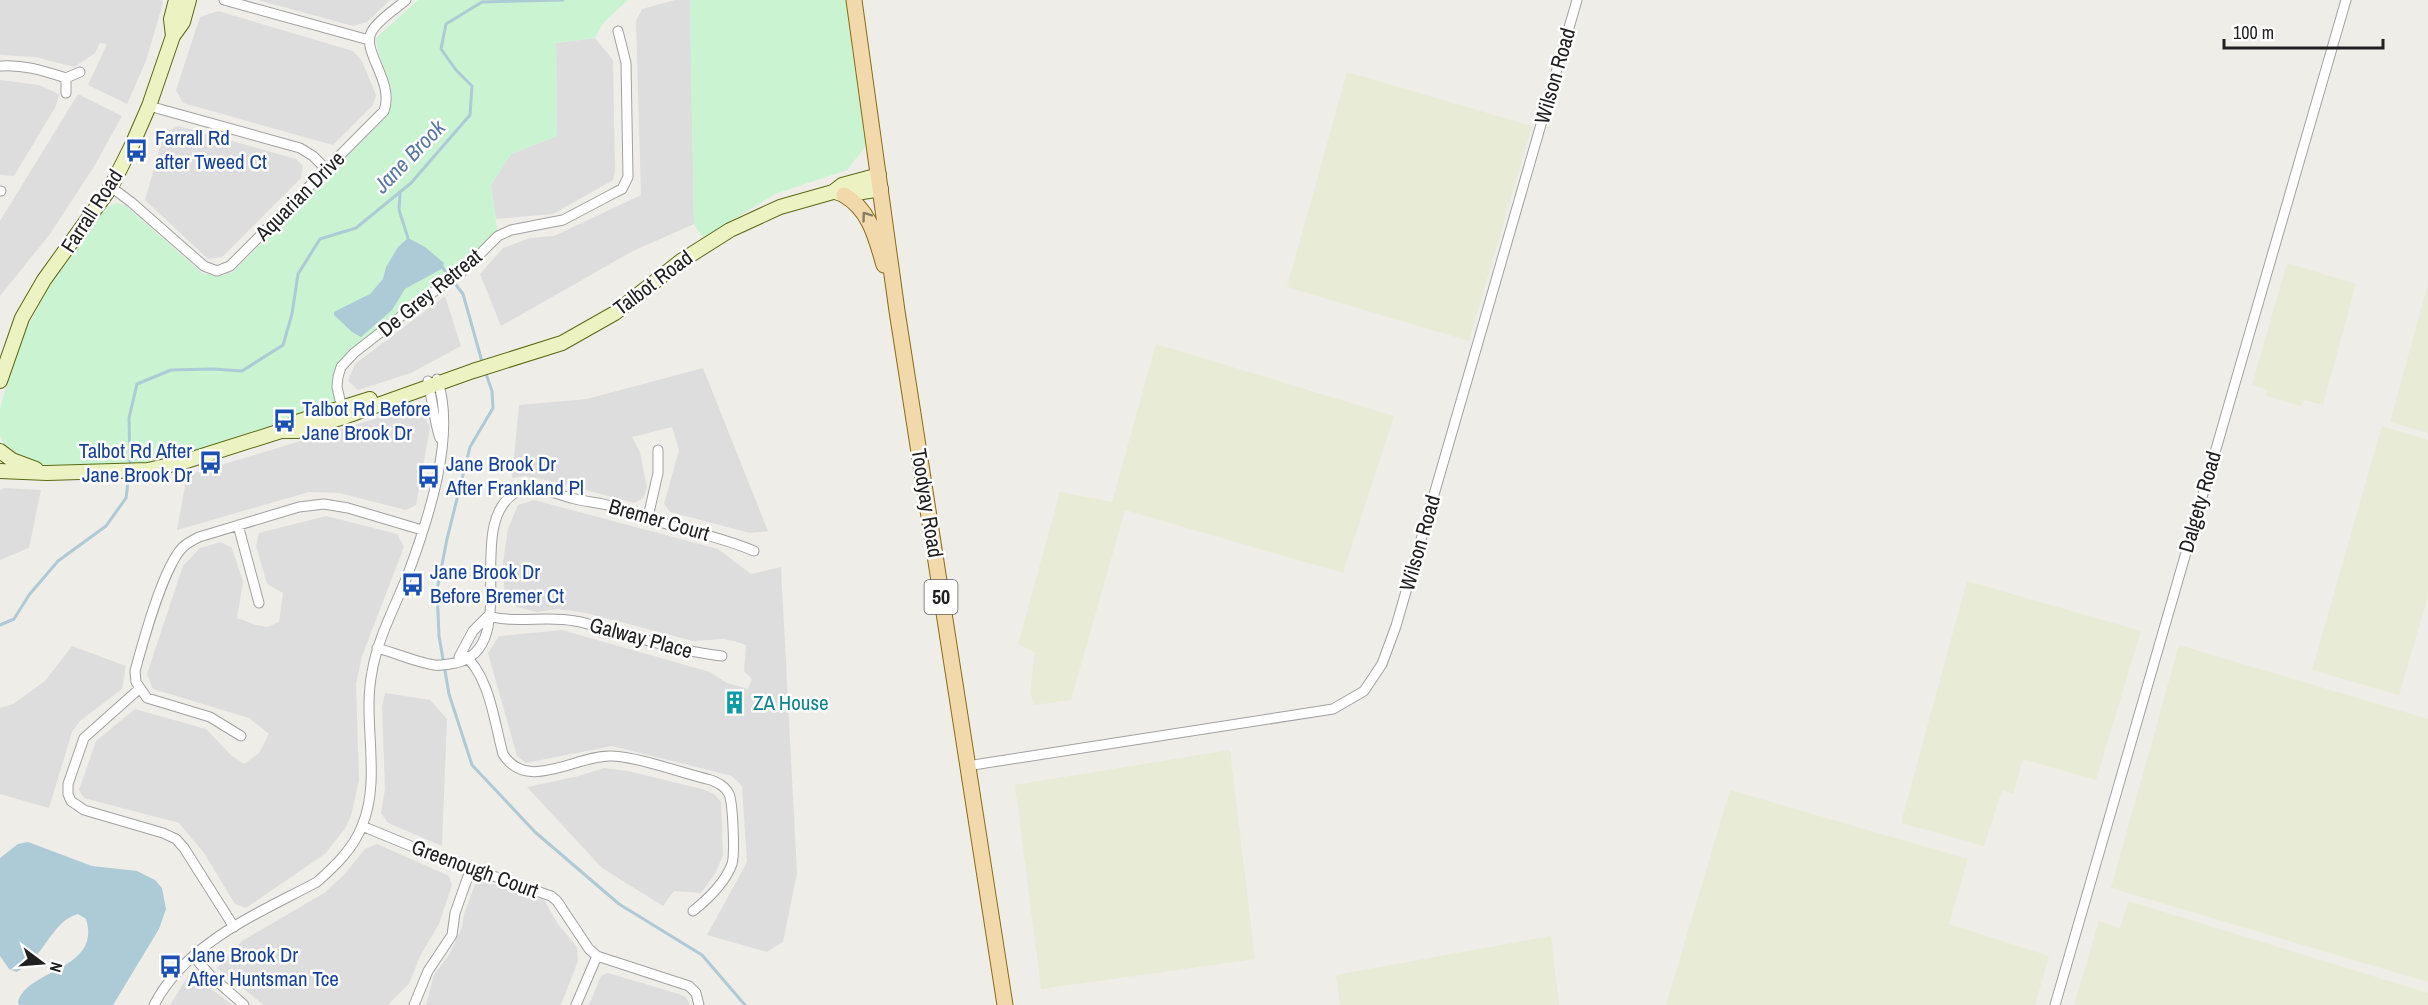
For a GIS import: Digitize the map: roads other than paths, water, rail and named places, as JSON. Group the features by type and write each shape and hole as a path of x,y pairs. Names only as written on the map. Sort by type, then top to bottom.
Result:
{"main road":[{"name":"Farrall Road","path":"173,36 171,19 176,0"},
{"name":"Farrall Road","path":"0,381 22,318 44,280 111,187 149,106 173,36 183,22 189,0"},
{"name":"Toodyay Road","path":"854,0 897,311 1005,1005"},
{"name":"Talbot Road","path":"0,471 47,473 128,471 175,464 281,431 297,431 343,412 433,383 458,370 473,371 562,343 615,313 681,261 730,230 780,207 880,182"},
{"path":"838,193 855,201 872,224 897,311"},
{"name":"Talbot Road","path":"0,451 12,460 47,473"}],"street":[{"path":"224,0 369,40 374,28 406,0"},
{"name":"Wilson Road","path":"968,766 1333,709 1364,691 1382,664 1396,626 1577,0"},
{"name":"Dalgety Road","path":"2055,1005 2346,0"},
{"name":"De Grey Retreat","path":"343,412 337,387 338,377 346,360 422,300 458,275 498,236 511,230 557,223 616,192 626,183 628,170 626,63 618,31"},
{"name":"Aquarian Drive","path":"111,187 204,266 217,271 230,266 380,117 387,103 386,88 369,40"},
{"path":"0,66 14,65 33,68 66,78 80,72"},
{"path":"66,78 66,93"},
{"path":"149,106 300,148 313,156 326,169"},
{"path":"154,1005 165,985 193,956 234,927 316,882 343,857 362,826 371,786 369,694 377,648 408,573 422,530 435,482 442,440 438,434 433,383"},
{"path":"648,517 658,473 658,450"},
{"name":"Bremer Court","path":"377,648 434,665 453,664 485,639 494,527 507,501 519,491 534,488 573,499 607,505 726,540 754,551"},
{"path":"241,736 210,717 147,698 136,682 135,671 157,600 178,553 183,547 199,537 238,525 299,507 324,504 348,508 422,530"},
{"path":"238,525 259,603"},
{"name":"Bremer Court","path":"466,656 473,632 488,616"},
{"name":"Galway Place","path":"488,616 515,621 554,619 578,621 680,650 722,656"},
{"path":"466,656 482,679 503,754 508,762 519,771 535,772 600,757 620,757 711,780 724,787 730,800 733,860 709,898 693,911"},
{"path":"139,689 84,738 68,784 68,794 71,801 84,810 163,833 176,839 234,927"},
{"name":"Greenough Court","path":"362,826 551,896 557,901 589,949 597,956"},
{"path":"414,1005 428,971 452,934 455,913 471,868"},
{"path":"193,956 211,976 244,1005"},
{"path":"576,1005 597,956 688,986 696,993 699,1005"}],"water":[{"path":"408,238 425,247 444,263 443,268 405,289 392,310 361,337 352,332 334,315 334,312 370,294 383,279 386,267 398,247"},
{"path":"28,842 92,866 137,871 155,880 162,888 166,909 159,929 113,1005 19,1005 18,1002 24,991 74,959 83,949 88,936 86,919 78,914 59,926 33,959 17,972 9,969 0,956 0,858 18,844"}],"waterway":[{"name":"Jane Brook","path":"130,465 129,418 137,384 171,370 242,371 283,345 292,314 298,274 320,239 356,228 411,183 470,115 472,86 456,70 441,49 446,24 482,2 563,0"},
{"path":"400,193 399,210 408,238"},
{"path":"443,268 463,294 483,365"},
{"path":"485,371 492,391 493,408 470,447 437,590 439,636 449,694 472,765 535,832 619,904 702,955 745,1005"},
{"name":"Jane Brook","path":"0,625 14,619 29,595 58,561 106,526 126,498 129,475"}],"place":[{"name":"Farrall Rd after Tweed Ct","path":"137,150"},
{"name":"Talbot Rd Before Jane Brook Dr","path":"284,421"},
{"name":"Talbot Rd After Jane Brook Dr","path":"210,463"},
{"name":"Jane Brook Dr After Frankland Pl","path":"428,476"},
{"name":"Jane Brook Dr Before Bremer Ct","path":"412,584"},
{"name":"ZA House","path":"735,703"},
{"name":"Jane Brook Dr After Huntsman Tce","path":"170,967"}]}
